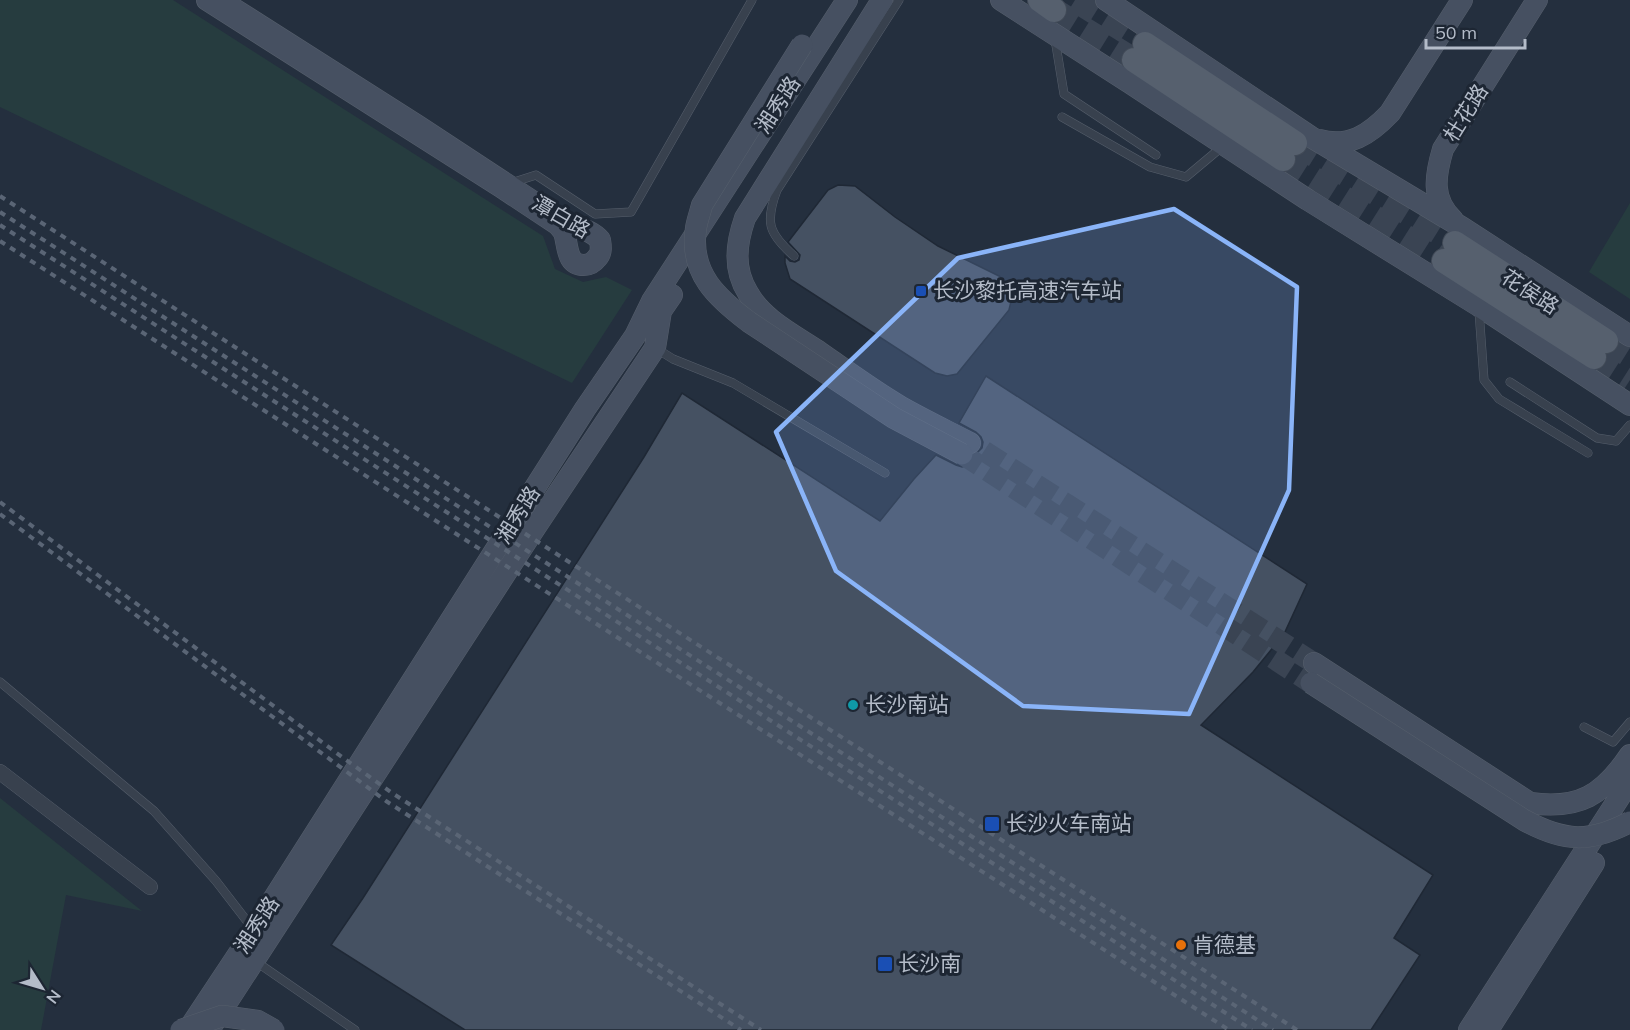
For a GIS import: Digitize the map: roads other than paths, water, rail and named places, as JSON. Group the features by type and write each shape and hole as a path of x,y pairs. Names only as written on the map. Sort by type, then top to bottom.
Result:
{"main road":[{"path":"1140,52 1296,147"},
{"name":"花侯路","path":"1454,244 1600,349"}],"street":[{"path":"207,0 505,185"},
{"name":"潭白路","path":"220,0 505,185"},
{"path":"831,0 702,205 696,227 697,258 713,292 749,322 894,418 966,448 782,327 757,306 748,294 738,265 736,251 744,218 882,0"},
{"name":"湘秀路","path":"188,1030 247,955 254,930 585,409 635,336 652,301 847,0"},
{"path":"209,1030 247,955 655,348 661,311 863,0"},
{"path":"1001,0 1308,200 1479,306 1630,405"},
{"path":"1106,0 1296,147 1454,244 1630,336"},
{"path":"1296,147 1350,141 1378,125 1390,113 1462,0"},
{"name":"杜花路","path":"1454,244 1438,198 1437,176 1443,149 1537,0"},
{"path":"1630,755 1606,785 1591,795 1567,804 1550,805 1530,802 1313,673 1539,829 1558,836 1590,837 1613,831 1630,822"},
{"path":"0,772 150,887"},
{"path":"1468,1030 1630,781"},
{"path":"1488,1030 1630,806"},
{"path":"181,1030 222,1016 258,1022 274,1030"}],"lane":[{"path":"505,185 536,175 595,214 631,212 752,0"},
{"path":"794,256 774,234 770,220 771,207 777,190 899,0"},
{"path":"1055,34 1064,94 1156,155"},
{"path":"1062,117 1150,167 1186,177 1223,145"},
{"path":"1479,306 1484,380 1499,399 1588,453"},
{"path":"635,336 673,359 734,383 885,473"},
{"path":"1510,382 1597,438 1616,441 1630,425"},
{"path":"0,682 154,811 216,881 254,930"},
{"path":"1584,727 1612,742 1630,722"},
{"path":"247,955 354,1030"}],"tunnel":[{"path":"1075,0 1145,44"},
{"path":"1054,10 1134,60"},
{"path":"1295,143 1455,243"},
{"path":"1283,159 1444,261"},
{"path":"1606,341 1630,356"},
{"path":"1594,357 1630,380"},
{"path":"984,451 1314,663"},
{"path":"962,454 1311,683"}],"railway":[{"path":"0,196 1297,1030"},
{"path":"0,212 1273,1030"},
{"path":"0,225 1252,1030"},
{"path":"0,241 1229,1030"},
{"path":"0,502 392,793 761,1030"},
{"path":"0,514 386,801 741,1030"}],"place":[{"name":"长沙黎托高速汽车站","path":"921,291"},
{"name":"长沙南站","path":"853,705"},
{"name":"长沙火车南站","path":"992,824"},
{"name":"肯德基","path":"1181,945"},
{"name":"长沙南","path":"885,964"}]}
